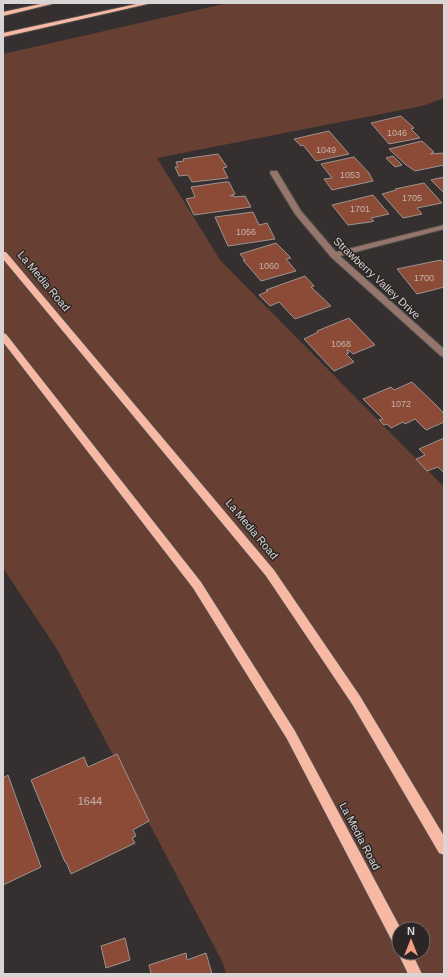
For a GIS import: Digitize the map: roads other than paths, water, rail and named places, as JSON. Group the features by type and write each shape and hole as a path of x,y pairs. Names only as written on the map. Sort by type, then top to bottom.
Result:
{"main road":[{"path":"3,14 52,3"},
{"path":"3,35 149,3"},
{"name":"La Media Road","path":"3,254 270,572 356,700 444,848"},
{"name":"La Media Road","path":"3,336 197,585 291,735 391,925"},
{"path":"409,961 415,974"}],"street":[{"name":"Strawberry Valley Drive","path":"274,173 298,212 334,255 444,354"},
{"path":"334,255 444,227"}]}
